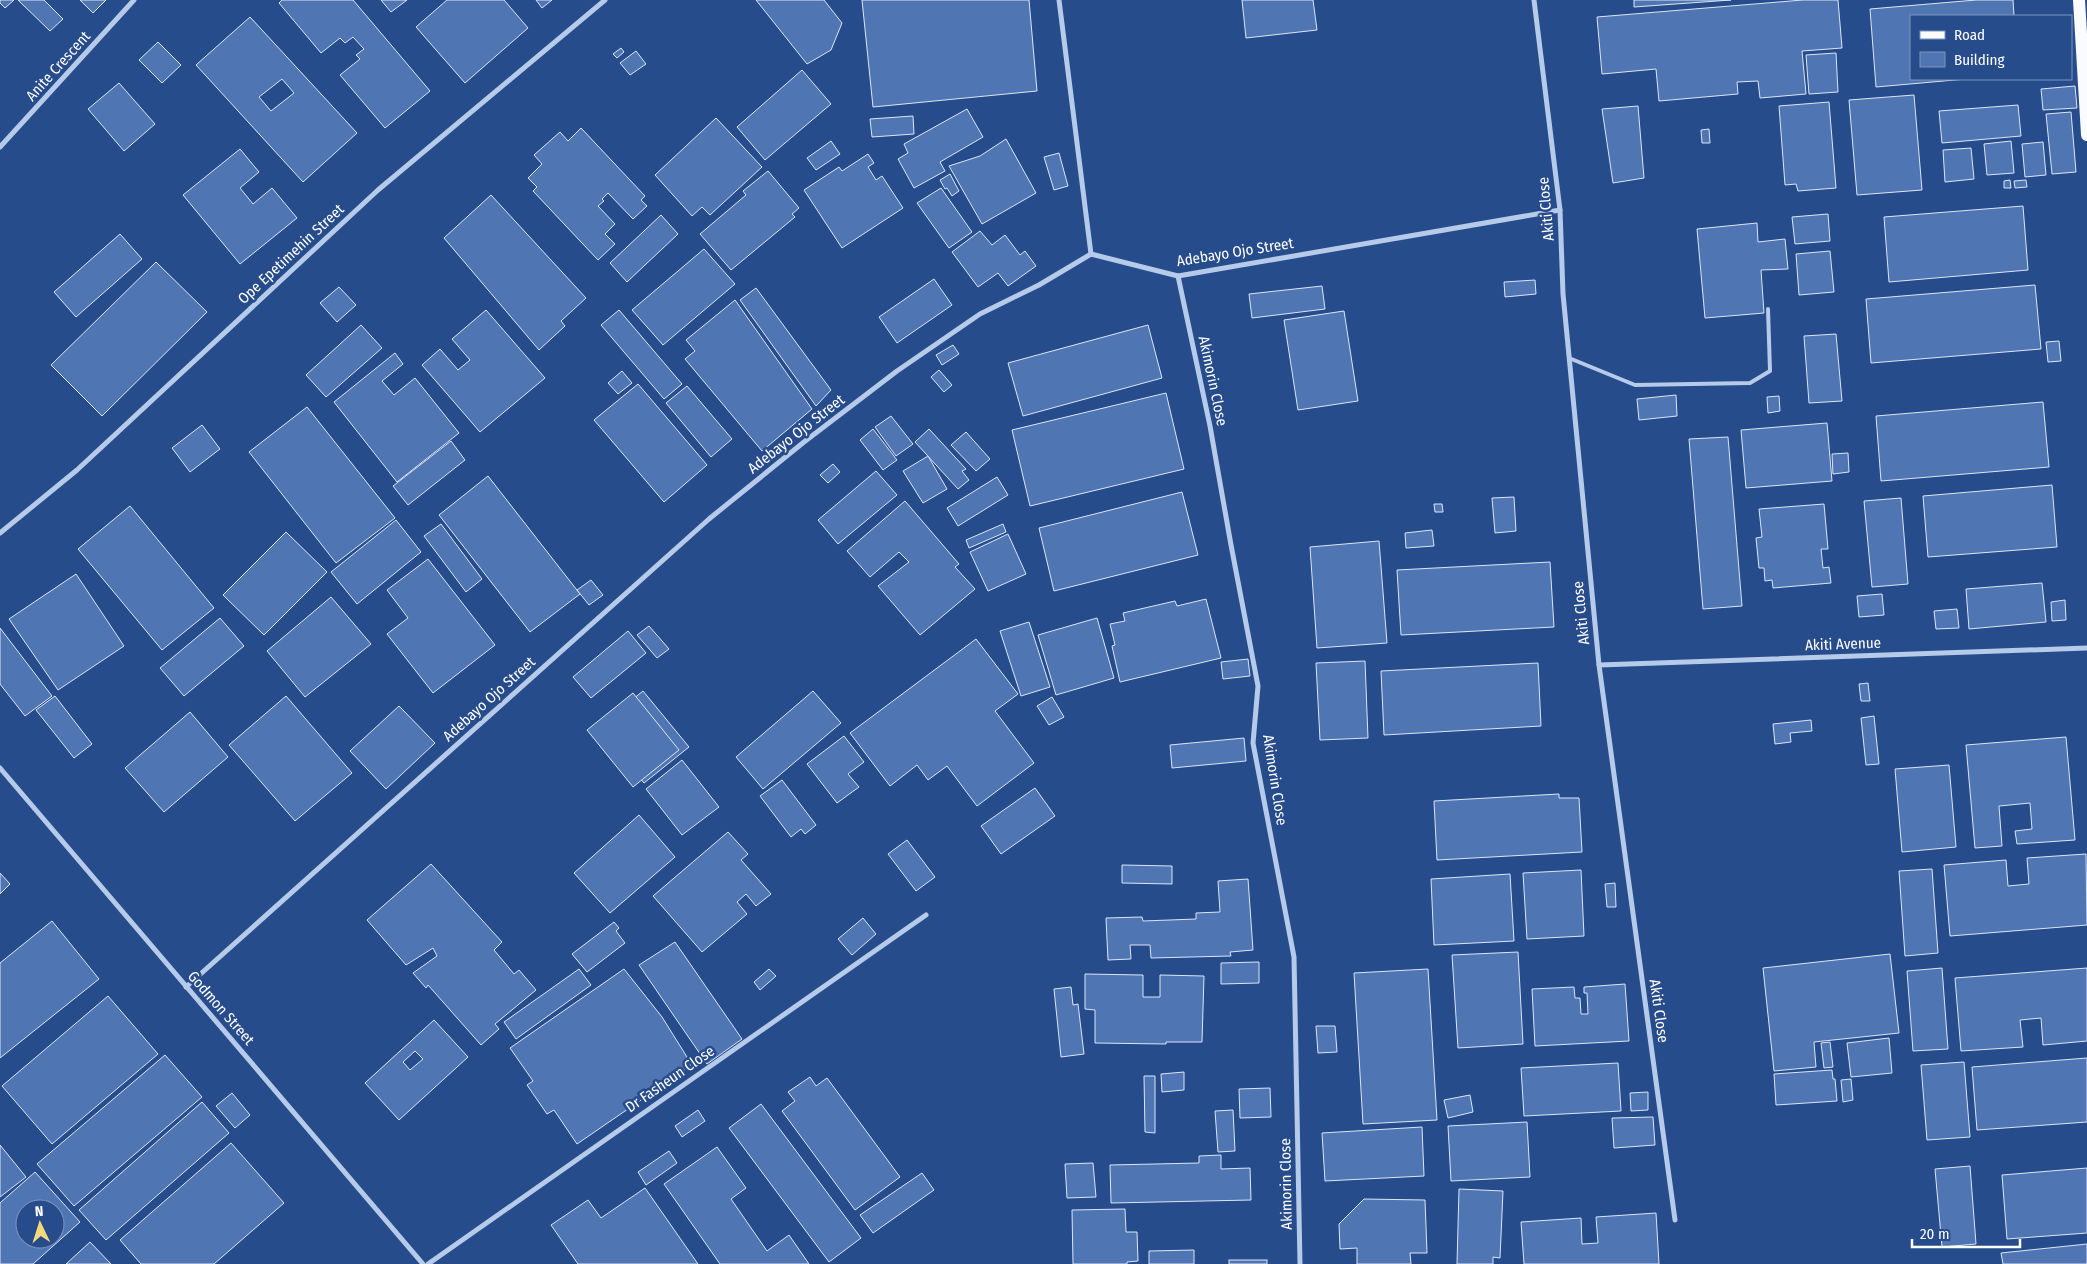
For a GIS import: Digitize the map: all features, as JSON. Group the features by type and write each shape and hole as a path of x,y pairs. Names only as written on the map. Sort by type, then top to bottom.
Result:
{"main road":[{"path":"2079,0 2087,135"}],"street":[{"name":"Anite Crescent","path":"0,147 134,0"},
{"name":"Ope Epetimehin Street","path":"0,533 77,470 378,190 605,0"},
{"path":"1060,0 1091,254"},
{"name":"Akiti Close","path":"1534,0 1560,210 1563,294 1599,665 1675,1220"},
{"name":"Adebayo Ojo Street","path":"186,987 702,526 804,442 897,371 980,314 1039,285 1091,254 1178,276 1560,210"},
{"name":"Akimorin Close","path":"1178,276 1210,426 1230,544 1258,686 1253,742 1294,956 1300,1264"},
{"name":"Akiti Avenue","path":"1599,665 2087,648"},
{"name":"Godmon Street","path":"0,768 423,1264"},
{"name":"Dr Fasheun Close","path":"428,1264 926,915"}],"lane":[{"path":"1569,358 1635,385 1750,384 1770,371 1768,309"}],"building":[{"path":"0,0 14,0 5,8 0,3"},
{"path":"18,0 44,0 63,19 50,31"},
{"path":"80,0 106,0 93,13"},
{"path":"282,0 353,0 430,91 385,128 340,75 360,59 356,55 364,49 353,37 345,43 340,38 321,53 279,3"},
{"path":"381,0 407,0 391,12"},
{"path":"447,0 504,0 528,28 465,83 416,27"},
{"path":"536,0 552,0 542,8"},
{"path":"756,0 824,0 842,23 831,50 807,64"},
{"path":"862,0 1029,0 1037,91 873,107"},
{"path":"1242,0 1313,0 1317,30 1246,38"},
{"path":"1634,0 1731,0 1634,7"},
{"path":"1803,0 1838,0 1842,48 1802,51 1806,94 1760,98 1758,81 1737,82 1738,94 1659,101 1656,69 1602,74 1597,17"},
{"path":"1976,0 2013,0 2014,15 1910,15 1910,80 1955,80 1876,87 1870,9"},
{"path":"250,17 357,133 303,182 196,65","holes":["282,79 294,93 271,111 259,97"]},
{"path":"158,42 181,65 162,83 139,60"},
{"path":"621,48 624,52 617,58 613,54"},
{"path":"636,51 646,64 630,75 620,63"},
{"path":"1836,53 1838,92 1809,94 1806,55"},
{"path":"802,70 831,104 765,160 737,127"},
{"path":"119,83 155,124 124,151 88,109"},
{"path":"2075,86 2077,108 2043,110 2041,89"},
{"path":"1914,95 1922,190 1857,195 1849,100"},
{"path":"1829,102 1836,188 1798,191 1796,184 1785,185 1779,106"},
{"path":"2018,105 2021,136 1942,143 1939,111"},
{"path":"1638,106 1644,178 1613,183 1602,109"},
{"path":"967,109 983,137 940,162 945,171 914,188 898,159 908,153 904,144"},
{"path":"2071,112 2076,172 2052,174 2046,114"},
{"path":"913,116 914,134 872,137 870,119"},
{"path":"716,118 762,167 710,215 702,207 692,216 655,175"},
{"path":"581,128 645,196 641,200 647,206 633,219 608,193 602,199 604,201 598,206 615,224 605,234 615,244 598,260 533,191 537,187 528,178 542,164 534,155 560,132 568,141"},
{"path":"1709,129 1710,143 1702,143 1701,130"},
{"path":"1006,139 1036,193 982,224 949,166 980,156"},
{"path":"831,141 840,154 816,170 807,158"},
{"path":"2011,141 2014,173 1987,175 1984,144"},
{"path":"2043,142 2046,175 2025,177 2022,144"},
{"path":"1971,148 1974,179 1945,182 1943,150"},
{"path":"240,149 259,172 240,188 253,204 272,188 297,218 240,264 183,195"},
{"path":"1059,153 1068,186 1054,190 1044,157"},
{"path":"868,154 874,163 868,167 876,180 882,176 903,208 842,248 804,190 839,167 842,171"},
{"path":"768,171 799,208 792,214 795,217 731,270 700,234 746,195 743,191"},
{"path":"950,174 959,191 952,196 940,180"},
{"path":"2010,180 2011,188 2004,188 2004,181"},
{"path":"2026,180 2027,187 2015,188 2014,181"},
{"path":"941,188 972,232 949,248 917,203"},
{"path":"491,195 586,298 561,321 565,326 539,350 444,238"},
{"path":"2023,206 2028,270 1889,282 1884,217"},
{"path":"1828,214 1830,241 1795,244 1792,217"},
{"path":"661,215 678,234 627,282 610,263"},
{"path":"1757,223 1758,242 1785,239 1788,269 1761,270 1764,313 1705,318 1697,229"},
{"path":"980,231 992,245 1005,235 1020,255 1025,251 1036,266 1008,286 998,273 978,287 952,252"},
{"path":"120,234 142,259 76,317 54,292"},
{"path":"704,249 735,284 663,345 632,310"},
{"path":"1830,251 1834,292 1799,295 1796,254"},
{"path":"156,262 207,312 102,416 51,365"},
{"path":"934,279 952,305 897,343 879,317"},
{"path":"1535,280 1536,294 1505,297 1504,282"},
{"path":"2035,285 2041,349 1871,363 1866,299"},
{"path":"1322,286 1325,309 1252,318 1249,294"},
{"path":"339,287 356,305 337,322 320,303"},
{"path":"756,288 831,390 816,406 740,300"},
{"path":"735,300 812,409 762,451 685,359 695,351 686,340"},
{"path":"486,310 545,378 480,432 422,365 440,349 458,370 470,360 452,339"},
{"path":"619,310 682,384 664,399 601,325"},
{"path":"1344,311 1358,401 1298,410 1284,320"},
{"path":"361,325 382,348 326,397 306,375"},
{"path":"1148,325 1162,378 1023,416 1008,363"},
{"path":"1836,334 1842,401 1809,403 1804,336"},
{"path":"2059,341 2061,361 2048,362 2046,342"},
{"path":"953,345 959,354 942,365 936,355"},
{"path":"395,353 403,364 382,381 394,395 415,378 459,433 397,482 334,402"},
{"path":"939,370 952,385 944,392 931,377"},
{"path":"622,371 632,383 618,394 608,383"},
{"path":"638,384 707,465 664,502 594,420"},
{"path":"687,386 732,439 711,457 666,403"},
{"path":"1166,393 1184,469 1030,506 1012,430"},
{"path":"1676,395 1677,416 1639,420 1637,399"},
{"path":"1779,396 1780,411 1768,413 1767,397"},
{"path":"2043,402 2049,467 1881,481 1876,416"},
{"path":"307,407 395,518 336,563 249,452"},
{"path":"891,416 913,444 896,456 875,427"},
{"path":"1827,423 1832,481 1746,488 1741,430"},
{"path":"202,425 220,449 190,472 172,448"},
{"path":"873,429 897,460 883,470 860,440"},
{"path":"929,429 966,469 962,471 969,480 958,489 915,442"},
{"path":"966,432 990,459 976,471 951,445"},
{"path":"1728,437 1742,606 1703,609 1689,439"},
{"path":"451,441 465,460 408,505 393,486"},
{"path":"1848,453 1849,472 1833,474 1832,454"},
{"path":"928,456 947,489 923,503 903,471"},
{"path":"833,464 840,472 828,483 820,475"},
{"path":"876,471 897,495 838,544 818,520"},
{"path":"488,476 580,594 530,632 439,515"},
{"path":"997,477 1008,495 958,526 947,508"},
{"path":"2052,485 2057,547 1928,557 1923,496"},
{"path":"1182,492 1198,555 1054,591 1039,528"},
{"path":"1514,497 1516,531 1495,533 1492,498"},
{"path":"1901,498 1908,584 1872,587 1864,501"},
{"path":"905,501 959,564 955,567 975,589 920,635 878,586 909,562 899,552 870,577 847,551"},
{"path":"1434,504 1442,504 1443,512 1435,512"},
{"path":"1824,504 1828,549 1821,549 1823,568 1829,567 1831,583 1773,588 1772,580 1765,581 1764,568 1759,568 1756,538 1762,537 1759,509"},
{"path":"130,506 214,608 162,650 78,549"},
{"path":"396,520 421,552 357,604 331,572"},
{"path":"441,524 482,579 466,592 424,536"},
{"path":"1003,524 1006,532 969,548 966,540"},
{"path":"1432,530 1434,546 1406,548 1405,533"},
{"path":"286,532 327,572 264,635 223,595"},
{"path":"1008,534 1026,574 988,591 970,552"},
{"path":"1379,541 1387,643 1317,648 1310,547"},
{"path":"428,559 495,645 433,693 387,634 408,618 387,590"},
{"path":"1550,562 1554,627 1401,635 1397,570"},
{"path":"76,574 124,646 58,690 9,619"},
{"path":"591,580 603,595 589,605 577,590"},
{"path":"2042,583 2046,622 1969,629 1966,589"},
{"path":"1882,594 1884,615 1859,617 1857,596"},
{"path":"331,597 371,644 305,697 267,651"},
{"path":"1206,599 1221,658 1120,682 1112,646 1115,645 1110,624 1125,621 1123,613 1175,601 1177,606"},
{"path":"2065,600 2066,620 2052,621 2051,602"},
{"path":"1957,609 1959,628 1936,629 1934,611"},
{"path":"220,618 244,646 184,696 160,668"},
{"path":"1097,618 1114,678 1056,695 1038,635"},
{"path":"1029,622 1050,687 1021,696 1000,631"},
{"path":"649,626 669,649 657,658 637,635"},
{"path":"0,628 52,696 25,716 0,684"},
{"path":"628,631 646,653 591,698 573,677"},
{"path":"976,639 1018,694 995,711 1034,763 977,806 947,766 928,780 917,765 890,786 850,733"},
{"path":"1248,659 1250,676 1223,679 1221,662"},
{"path":"1365,661 1368,738 1320,740 1316,663"},
{"path":"1538,663 1541,726 1384,735 1381,671"},
{"path":"1868,683 1870,701 1861,701 1859,684"},
{"path":"643,691 689,747 644,783 599,727"},
{"path":"813,691 841,723 763,789 736,757"},
{"path":"633,693 679,750 633,787 587,730"},
{"path":"55,696 92,744 74,758 36,710"},
{"path":"286,696 352,773 295,821 229,745"},
{"path":"1052,697 1064,717 1049,725 1037,706"},
{"path":"399,706 435,743 386,789 350,751"},
{"path":"190,712 228,757 164,812 125,768"},
{"path":"1874,716 1879,764 1866,765 1861,718"},
{"path":"1811,720 1812,731 1790,733 1791,742 1775,744 1773,724"},
{"path":"844,736 864,762 848,774 859,787 837,803 807,764"},
{"path":"2066,737 2075,840 2017,844 2015,831 2032,829 2030,803 1999,806 2002,846 1975,848 1966,745"},
{"path":"1244,738 1246,761 1172,768 1170,745"},
{"path":"682,760 719,807 682,835 646,789"},
{"path":"1949,765 1956,847 1902,852 1895,769"},
{"path":"782,780 816,825 805,834 801,829 791,837 760,796"},
{"path":"1035,788 1055,816 1001,854 981,826"},
{"path":"1559,794 1559,798 1579,798 1582,852 1437,860 1434,801"},
{"path":"639,815 675,857 610,913 574,873"},
{"path":"728,832 748,854 741,860 771,894 756,906 746,894 737,902 747,914 702,952 653,896"},
{"path":"907,840 935,877 916,891 888,854"},
{"path":"2086,854 2087,925 1950,936 1944,865 2006,860 2008,886 2029,884 2027,858"},
{"path":"431,864 502,942 494,950 514,974 519,970 536,990 495,1024 499,1029 481,1045 428,985 426,988 413,973 437,956 433,948 406,965 367,920"},
{"path":"1122,865 1172,866 1172,884 1122,883"},
{"path":"1932,869 1938,953 1905,956 1899,871"},
{"path":"1581,870 1584,936 1527,939 1523,873"},
{"path":"0,873 10,884 0,894"},
{"path":"1510,874 1514,941 1434,945 1431,879"},
{"path":"1248,879 1253,950 1230,952 1231,956 1151,958 1150,945 1130,945 1131,959 1108,960 1106,918 1142,917 1143,921 1196,919 1196,913 1220,912 1218,881"},
{"path":"1615,883 1616,907 1607,907 1605,884"},
{"path":"863,918 876,934 852,955 838,939"},
{"path":"52,921 99,979 0,1058 0,963"},
{"path":"614,922 619,928 616,931 625,943 587,972 572,954"},
{"path":"675,942 742,1039 707,1064 639,965"},
{"path":"1518,952 1523,1044 1458,1048 1452,955"},
{"path":"1890,954 1899,1033 1814,1042 1816,1067 1774,1071 1763,968"},
{"path":"1259,962 1259,983 1221,984 1221,963"},
{"path":"1942,968 1948,1049 1913,1051 1907,971"},
{"path":"2087,968 2087,1041 2043,1045 2041,1018 2020,1020 2023,1047 1961,1051 1955,978"},
{"path":"579,969 591,985 516,1039 504,1022"},
{"path":"624,969 662,1017 692,1065 577,1144 554,1110 547,1114 527,1085 533,1081 510,1048"},
{"path":"769,969 776,976 760,990 754,982"},
{"path":"1428,969 1437,1120 1363,1124 1354,973"},
{"path":"1085,974 1143,975 1143,997 1160,997 1160,975 1204,976 1202,1042 1166,1042 1166,1044 1095,1043 1095,1010 1085,1009"},
{"path":"1625,984 1629,1041 1535,1046 1532,989 1574,987 1575,998 1580,998 1581,1014 1588,1014 1587,993 1584,993 1584,987"},
{"path":"1071,987 1073,1005 1078,1004 1084,1054 1061,1057 1054,989"},
{"path":"108,996 158,1054 52,1144 2,1086"},
{"path":"434,1020 468,1057 399,1120 365,1083","holes":["415,1051 423,1059 410,1070 403,1062"]},
{"path":"1316,1026 1335,1026 1337,1052 1318,1053"},
{"path":"1889,1038 1892,1073 1851,1077 1847,1043"},
{"path":"1830,1042 1833,1067 1824,1068 1821,1043"},
{"path":"165,1055 202,1097 74,1206 37,1164"},
{"path":"2087,1058 2087,1122 1977,1130 1972,1067"},
{"path":"1964,1062 1970,1137 1927,1140 1921,1065"},
{"path":"1618,1063 1621,1111 1524,1116 1521,1068"},
{"path":"1832,1070 1833,1079 1835,1079 1837,1101 1776,1105 1774,1074"},
{"path":"1184,1072 1184,1090 1162,1092 1161,1074"},
{"path":"1144,1076 1155,1076 1155,1133 1145,1132"},
{"path":"810,1077 816,1086 827,1078 900,1177 855,1210 782,1111 795,1101 788,1092"},
{"path":"1851,1079 1853,1100 1843,1102 1841,1080"},
{"path":"1270,1088 1271,1117 1240,1118 1239,1089"},
{"path":"1648,1092 1648,1110 1631,1111 1630,1093"},
{"path":"232,1093 250,1115 235,1128 216,1106"},
{"path":"1470,1095 1473,1112 1448,1118 1444,1100"},
{"path":"202,1102 229,1133 106,1240 79,1210"},
{"path":"761,1104 861,1238 829,1262 729,1128"},
{"path":"698,1110 705,1121 682,1137 675,1126"},
{"path":"1233,1110 1235,1151 1218,1152 1215,1111"},
{"path":"1653,1117 1655,1145 1614,1148 1612,1118"},
{"path":"1527,1122 1530,1177 1451,1181 1448,1126"},
{"path":"1422,1127 1424,1176 1325,1181 1322,1133"},
{"path":"231,1143 284,1203 214,1264 141,1264 120,1240"},
{"path":"0,1145 26,1177 0,1197"},
{"path":"717,1147 746,1188 731,1199 767,1251 789,1235 809,1264 720,1264 664,1184"},
{"path":"669,1151 677,1163 646,1185 638,1172"},
{"path":"1221,1155 1221,1169 1250,1168 1251,1200 1111,1203 1110,1165 1199,1163 1199,1156"},
{"path":"1093,1163 1096,1197 1067,1198 1065,1164"},
{"path":"1970,1166 1976,1244 1942,1247 1935,1169"},
{"path":"2087,1168 2087,1233 2007,1239 2002,1175"},
{"path":"35,1172 59,1199 15,1199 15,1249 50,1249 33,1264 0,1264 0,1203"},
{"path":"922,1173 934,1190 873,1233 860,1215"},
{"path":"645,1188 698,1264 578,1264 551,1225 588,1200 601,1218"},
{"path":"1459,1189 1503,1191 1500,1258 1493,1257 1493,1264 1457,1264"},
{"path":"1364,1199 1425,1200 1427,1253 1410,1253 1411,1264 1357,1264 1357,1248 1340,1249 1339,1224"},
{"path":"65,1205 80,1222 65,1235"},
{"path":"1125,1209 1126,1232 1137,1232 1138,1261 1127,1262 1127,1264 1073,1264 1072,1210"},
{"path":"1656,1213 1659,1264 1524,1264 1521,1222 1581,1218 1582,1244 1598,1243 1596,1217"},
{"path":"90,1242 111,1264 66,1264"},
{"path":"2087,1244 2087,1264 2003,1264 2001,1253"},
{"path":"1194,1250 1194,1264 1149,1264 1149,1251"},
{"path":"1229,1260 1267,1260 1267,1264 1229,1264"}]}
